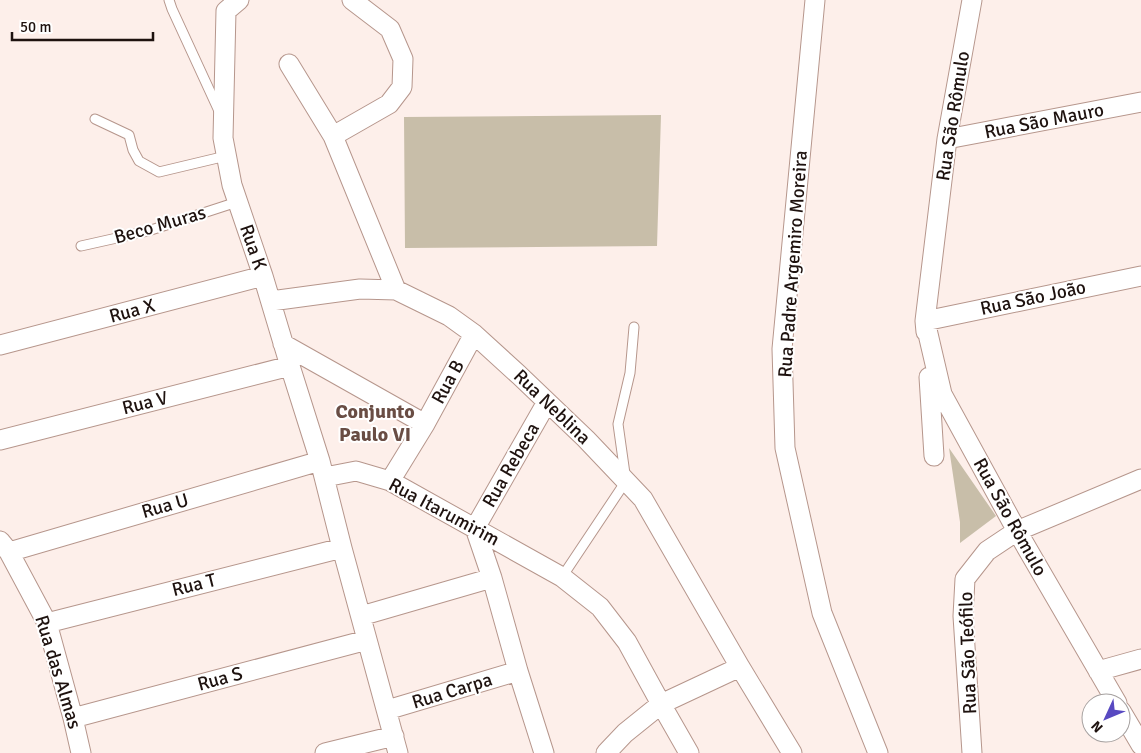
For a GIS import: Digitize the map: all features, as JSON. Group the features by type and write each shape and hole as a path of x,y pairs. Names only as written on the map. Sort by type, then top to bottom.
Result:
{"street":[{"path":"333,136 389,104 402,87 403,59 390,29 352,0"},
{"name":"Rua Padre Argemiro Moreira","path":"815,0 782,349 785,448 822,613 878,753"},
{"name":"Rua São Rômulo","path":"934,456 925,321 947,140 972,0"},
{"name":"Rua K","path":"232,6 223,121 226,156 232,185 271,301 322,469"},
{"path":"290,64 333,136 396,290"},
{"name":"Rua São Mauro","path":"947,140 1141,102"},
{"name":"Rua X","path":"0,345 263,276"},
{"name":"Rua São João","path":"925,321 1141,276"},
{"name":"Rua Neblina","path":"271,301 360,289 396,290 449,316 474,334 586,438 643,499 792,753"},
{"name":"Rua São Rômulo","path":"925,321 942,394 1017,531 1110,693"},
{"name":"Rua B","path":"390,481 425,424 474,334"},
{"path":"283,344 425,424"},
{"name":"Rua V","path":"0,440 290,366"},
{"name":"Rua Rebeca","path":"476,528 547,402"},
{"path":"322,469 396,745 325,753"},
{"name":"Rua Itarumirim","path":"322,469 356,471 390,481 562,577 600,607 627,642 689,753"},
{"name":"Rua U","path":"5,547 322,469"},
{"name":"Rua São Teófilo","path":"972,753 963,616 965,580 987,550 1017,531 1141,480"},
{"path":"476,528 544,753"},
{"name":"Rua das Almas","path":"5,547 47,623 81,753"},
{"name":"Rua T","path":"47,623 342,548"},
{"path":"361,616 492,578"},
{"name":"Rua S","path":"73,718 367,640"},
{"path":"1098,671 1141,659"},
{"path":"606,753 624,734 661,704 740,667"},
{"name":"Rua Carpa","path":"387,710 518,671"},
{"path":"1131,728 1141,745"}],"lane":[{"path":"169,0 223,121"},
{"path":"95,119 129,135 133,150 139,161 159,172 226,156"},
{"name":"Beco Muras","path":"81,246 148,231 238,202"},
{"path":"562,577 626,481 618,424 630,373 634,327"}],"shaded area":[{"path":"661,115 657,246 405,248 404,117"},
{"path":"949,448 996,516 960,543 960,522"}],"district":[{"name":"Conjunto Paulo VI","path":"375,422"}]}
